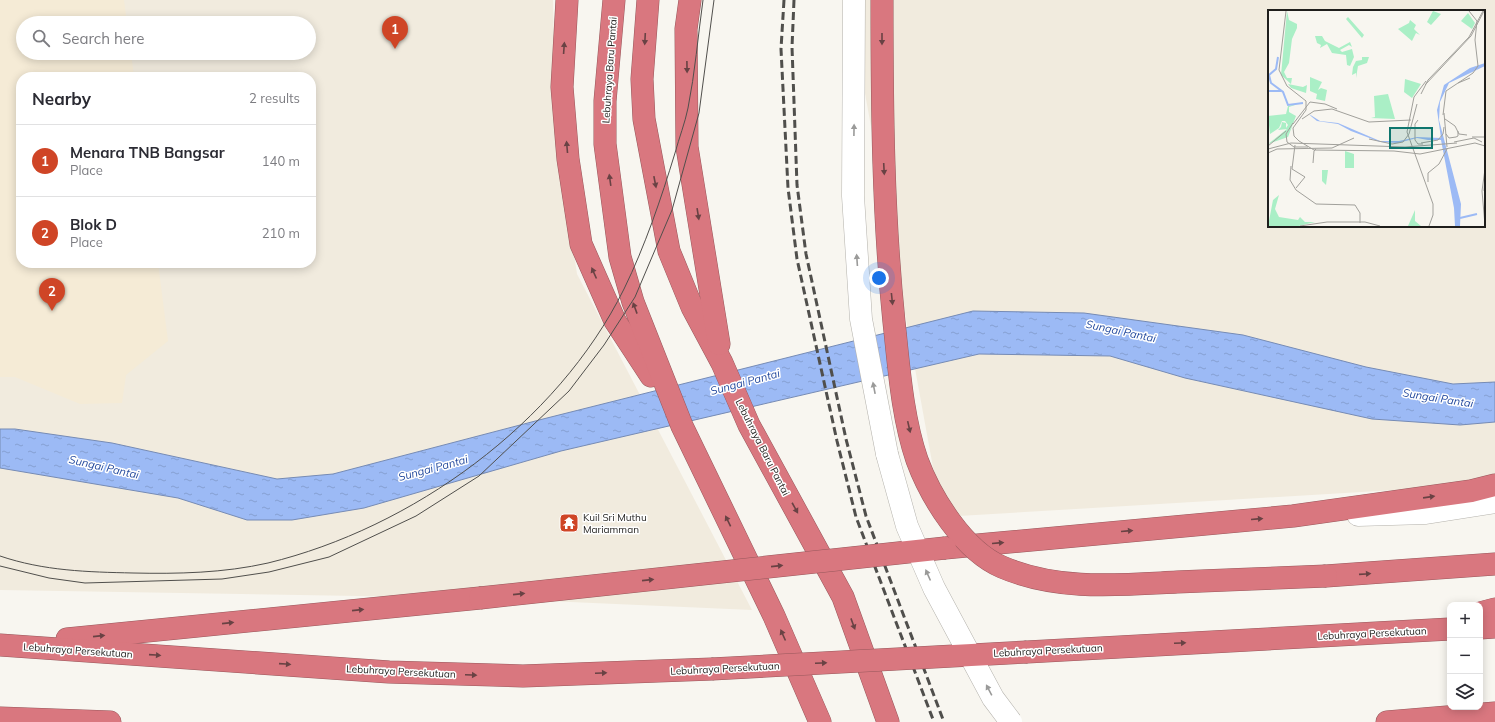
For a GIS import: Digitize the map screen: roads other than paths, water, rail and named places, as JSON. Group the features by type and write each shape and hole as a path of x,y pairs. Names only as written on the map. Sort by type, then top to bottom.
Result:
{"highway":[{"path":"567,0 562,87 568,159 581,244 615,321 681,425"},
{"name":"Lebuhraya Baru Pantai","path":"614,0 605,101 605,144 620,257 633,302 681,425 774,616 820,722"},
{"name":"Lebuhraya Baru Pantai","path":"648,0 642,78 644,120 669,250 681,284 722,363 750,425 844,597 888,722"},
{"path":"690,0 686,28 688,148 722,363"},
{"path":"882,0 882,122 889,268 898,360 908,425 918,460 930,488 956,530 980,554 1001,567 1042,580 1087,586 1326,576 1495,564"},
{"path":"2,645 480,598 945,548 1293,516 1471,491 1495,485"},
{"path":"1483,611 1495,609"},
{"path":"1399,631 1447,620"},
{"path":"1483,628 1495,627"},
{"name":"Lebuhraya Persekutuan","path":"2,645 389,672 508,676 712,669 1447,629"},
{"path":"1387,722 1495,713"},
{"path":"0,718 110,722"}],"street":[{"path":"854,0 853,196 861,319 887,454 907,526 934,588 993,698 1011,722"},
{"path":"1293,516 1426,513 1495,502"}],"water":[{"name":"Sungai Pantai","path":"973,311 1084,313 1243,335 1366,367 1453,384 1495,382 1495,422 1460,425 1372,419 1185,378 1110,356 979,354 561,451 364,508 292,520 247,520 178,498 0,468 0,429 15,429 112,443 277,479 333,474 543,419"}],"tram line":[{"path":"0,556 50,568 99,572 184,573 235,569 268,563 322,547 375,524 426,497 475,464 520,426 560,384 595,338 624,289 652,222 685,119 693,81 703,0"},
{"path":"0,566 49,578 85,583 222,579 269,572 329,557 416,516 479,476 569,391 604,345 635,297 672,210 699,113 714,0"}],"railway":[{"path":"784,0 781,49 788,188 797,259 837,441 856,517 934,722"},
{"path":"794,0 792,47 797,185 806,254 846,439 866,516 944,722"}],"place":[{"name":"Menara TNB Bangsar","path":"395,49"},
{"name":"Blok D","path":"52,311"},
{"name":"Kuil Sri Muthu Mariamman","path":"569,523"}]}
